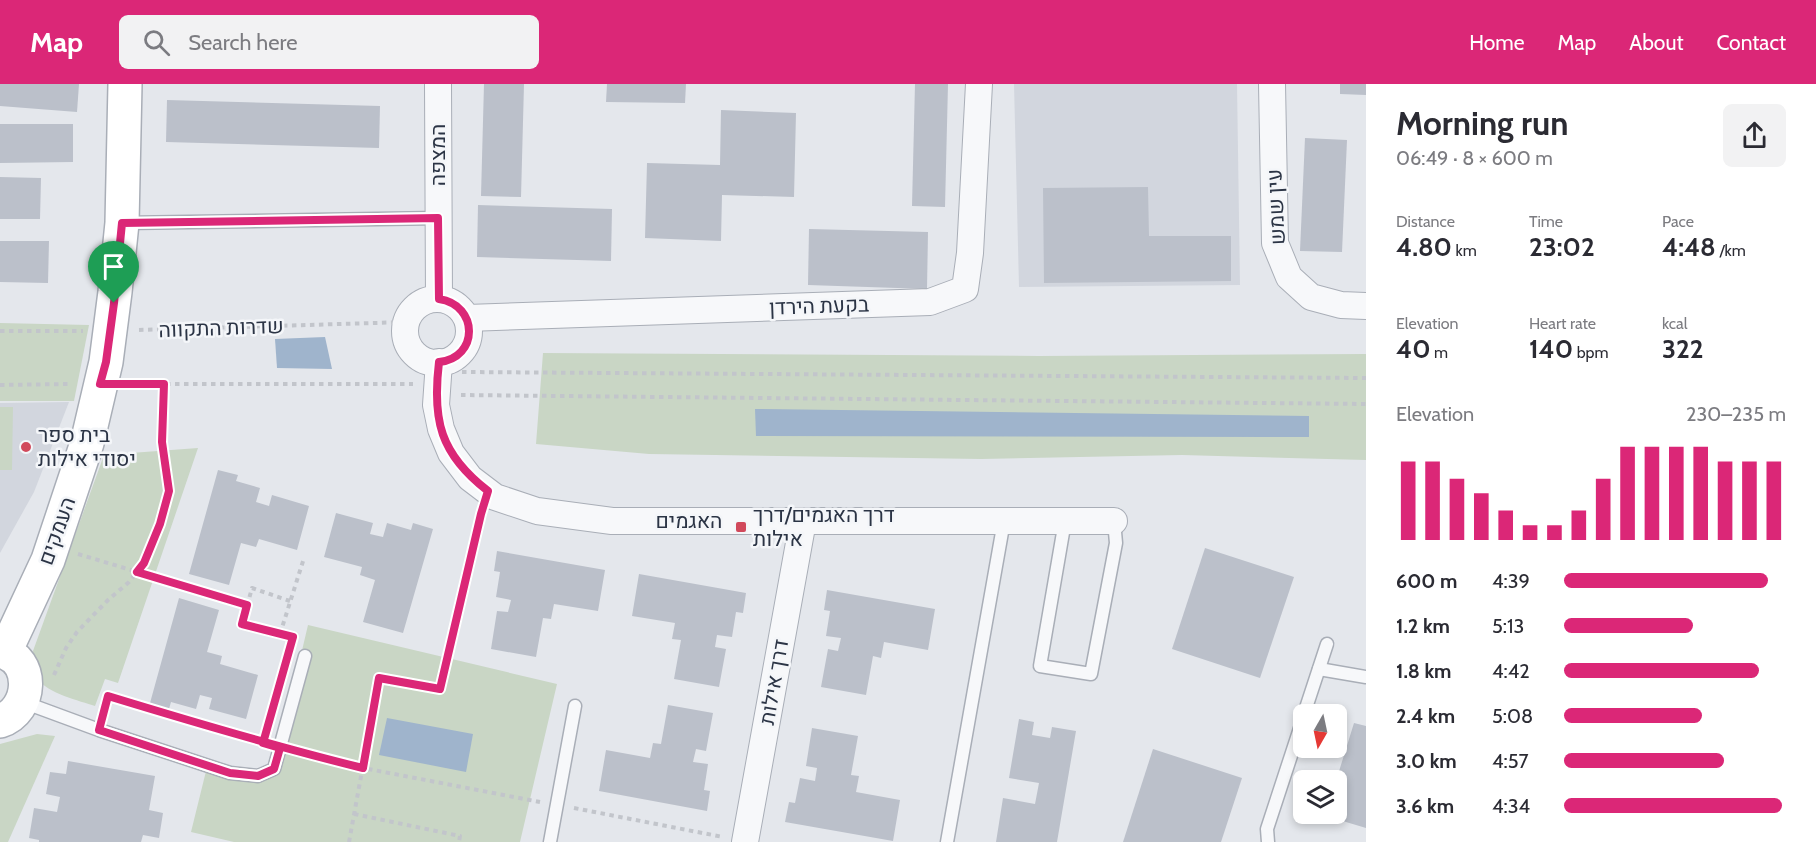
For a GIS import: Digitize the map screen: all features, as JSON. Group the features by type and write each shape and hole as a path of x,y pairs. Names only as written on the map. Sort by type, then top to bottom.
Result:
{"street":[{"name":"העמקים","path":"2,652 48,560 87,443 100,384 110,331 122,223 125,84"},
{"name":"המצפה","path":"438,84 439,299"},
{"name":"בקעת הירדן","path":"467,318 930,302 964,289 970,253 979,84"},
{"name":"עין שמש","path":"1272,84 1275,243 1289,277 1311,297 1341,305 1366,306"},
{"path":"439,299 455,304 467,318 468,336 464,348 451,359 446,367 419,357 412,350 406,334 407,322 411,312 418,305 439,299"},
{"name":"האגמים","path":"446,367 436,405 441,429 451,453 470,478 495,497 537,511 612,521 1114,521"},
{"name":"דרך אילות","path":"739,841 804,521"},
{"path":"2,652 18,661 25,674 27,689 22,711"}],"lane":[{"path":"122,223 438,218"},
{"path":"947,842 1004,521"},
{"path":"1065,521 1040,666 1090,674 1116,543 1114,521"},
{"path":"1308,704 1327,644"},
{"path":"22,711 99,730 230,773 258,776 274,769 305,657"},
{"path":"1319,669 1366,677"},
{"path":"550,842 575,706"},
{"path":"1268,842 1267,829 1293,749"}],"path":[{"name":"שדרות התקווה","path":"0,331 110,331 407,322"},
{"path":"446,367 1366,378"},
{"path":"22,711 58,665 77,632 129,582 144,563 160,524 169,491 162,442 164,384"},
{"path":"0,385 420,384"},
{"path":"453,395 1366,404"},
{"path":"349,842 379,678 440,689 488,491"},
{"path":"53,546 247,605"},
{"path":"280,634 304,558"},
{"path":"290,601 252,588 242,624 293,637 290,648"},
{"path":"99,730 108,696 280,748 363,768 739,841"},
{"path":"263,743 266,732"},
{"path":"354,814 460,836 459,842"}],"shaded area":[{"path":"1014,84 1237,84 1240,285 1019,287"},
{"name":"בית ספר יסודי אילות","path":"69,402 34,492 0,553 0,403"}],"green space":[{"path":"0,323 89,325 74,401 0,401"},
{"path":"543,353 1039,356 1366,354 1366,460 1182,455 981,459 649,454 536,444"},
{"path":"0,407 13,407 12,470 0,470"},
{"path":"198,448 118,683 105,679 95,706 64,696 42,684 34,669 33,651 104,455"},
{"path":"308,625 557,684 520,842 234,842 191,832 208,763 272,778"},
{"path":"37,734 55,736 8,842 0,842 0,744"}],"water":[{"path":"325,337 332,369 277,368 275,339"},
{"path":"755,409 1309,416 1309,437 756,436"},
{"path":"387,718 473,734 466,772 379,755"}],"building":[{"path":"0,84 79,84 77,112 0,106"},
{"path":"484,84 524,84 521,197 481,196"},
{"path":"607,84 686,84 685,103 606,102"},
{"path":"915,84 948,84 945,207 912,206"},
{"path":"1340,84 1366,84 1366,95 1340,94"},
{"path":"167,100 380,106 379,148 166,142"},
{"path":"721,110 796,113 794,197 722,195 721,241 645,238 647,163 720,165"},
{"path":"0,124 73,124 73,162 0,163"},
{"path":"1305,138 1347,140 1342,252 1300,251"},
{"path":"0,177 41,178 40,219 0,219"},
{"path":"1148,187 1149,236 1231,236 1231,281 1044,283 1043,188"},
{"path":"478,205 612,209 611,261 477,257"},
{"path":"809,229 928,232 927,289 808,285"},
{"path":"0,241 49,241 48,283 0,282"},
{"path":"218,470 238,475 236,481 260,488 256,502 269,506 272,495 309,506 297,550 259,539 256,547 241,543 229,585 189,574"},
{"path":"336,513 373,523 370,534 383,537 387,523 411,530 413,523 433,529 403,633 363,622 375,580 360,575 362,567 324,557"},
{"path":"1205,548 1294,577 1260,678 1172,649"},
{"path":"497,551 605,570 598,611 554,604 551,619 543,618 536,657 491,649 497,611 508,612 511,600 496,597 500,572 494,571"},
{"path":"639,574 746,593 743,613 736,612 732,637 717,635 715,647 726,649 719,687 674,679 681,640 672,639 675,623 632,616"},
{"path":"827,590 935,609 928,650 884,642 881,658 873,656 866,695 821,687 828,649 838,651 841,638 826,636 830,611 824,610"},
{"path":"179,598 219,610 207,652 222,656 220,664 258,675 246,719 209,709 212,698 200,695 196,709 171,702 169,709 150,703"},
{"path":"668,705 713,713 706,751 696,749 693,762 708,764 704,790 710,791 707,811 599,791 606,750 650,758 653,743 661,744"},
{"path":"1019,719 1034,722 1032,735 1050,738 1052,727 1076,731 1057,842 996,842 1003,798 1035,804 1039,783 1009,778"},
{"path":"1354,723 1366,726 1366,828 1347,822 1347,770 1339,770 1343,758 1347,758 1347,746"},
{"path":"812,728 858,736 851,775 859,776 856,792 900,800 893,841 785,822 789,802 795,803 800,778 815,781 817,768 806,766"},
{"path":"1153,749 1242,778 1221,842 1123,842"},
{"path":"68,761 155,776 149,810 163,813 159,838 143,835 141,842 39,842 39,840 29,838 34,808 57,812 60,797 46,794 50,772 66,774"}],"place":[{"name":"בית ספר יסודי אילות","path":"26,447"},
{"name":"דרך האגמים/דרך אילות","path":"741,527"}],"route":[{"path":"114,303 106,362 100,384 164,384 162,442 169,491 160,524 144,563 137,572 247,605 242,624 293,637 263,743 280,748 274,769 258,776 230,773 99,730 108,696 250,740 280,748 363,768 379,678 440,689 488,491 470,478 451,453 441,429 436,405 439,362 459,354 466,343 469,328 467,318 455,304 439,299 438,218 122,223 114,303"}]}
